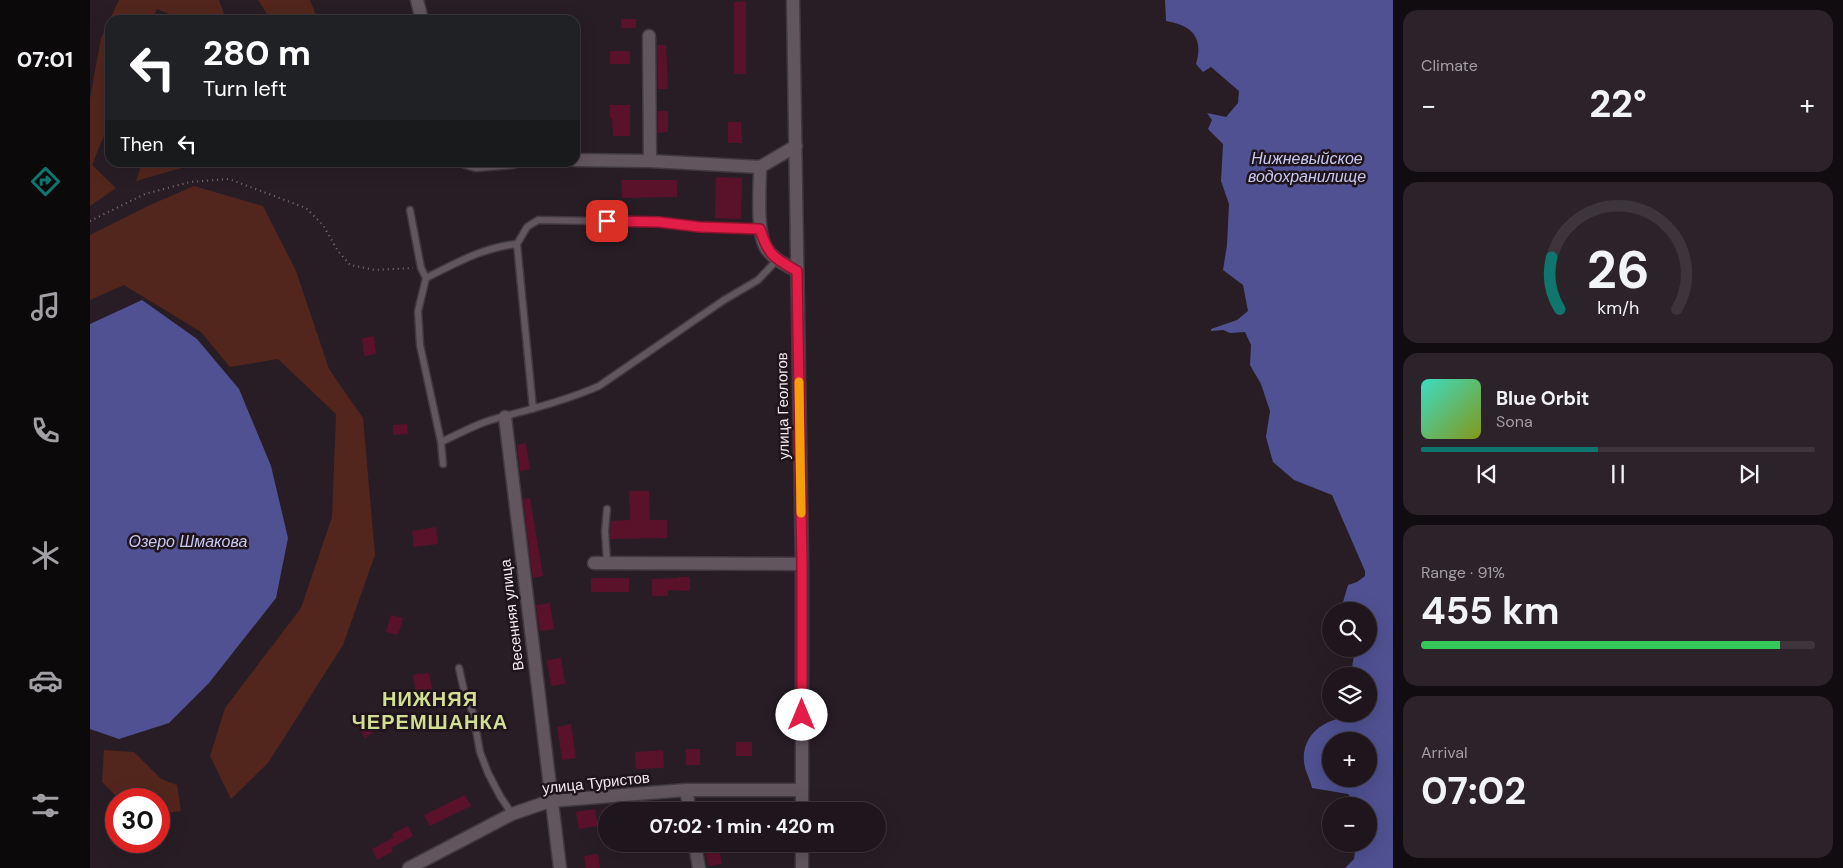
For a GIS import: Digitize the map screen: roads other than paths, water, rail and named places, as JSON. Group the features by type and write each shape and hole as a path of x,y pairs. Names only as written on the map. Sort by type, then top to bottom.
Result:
{"street":[{"path":"418,0 421,15"},
{"name":"улица Геологов","path":"794,0 802,564 802,802"},
{"path":"649,36 650,161"},
{"path":"580,160 650,161 760,167 796,146"},
{"path":"760,167 760,229 766,248 778,260 797,271"},
{"name":"Весенняя улица","path":"505,417 550,801 560,868"},
{"path":"594,563 802,564"},
{"path":"686,790 688,802"},
{"name":"улица Туристов","path":"409,868 512,814 550,801 686,790 802,790"},
{"path":"697,852 700,868"},
{"path":"802,852 802,868"}],"lane":[{"path":"410,210 421,268 426,278 418,312 420,345 444,464"},
{"path":"533,409 517,244 528,227 538,220 659,222 700,227 760,229"},
{"path":"426,278 470,256 499,246 517,244"},
{"path":"441,442 490,421 533,409 599,386 724,300 758,280 778,260"},
{"path":"607,509 605,531 607,563"},
{"path":"459,668 464,695 473,713 480,752 496,788 512,814"}],"water":[{"name":"Нижневыйское водохранилище","path":"1165,0 1393,0 1393,868 1345,868 1354,859 1355,852 1377,852 1377,797 1350,797 1348,794 1312,788 1305,767 1304,753 1306,746 1313,734 1324,724 1329,722 1377,722 1377,667 1352,667 1354,657 1377,657 1377,602 1343,602 1348,585 1357,582 1365,576 1365,571 1332,495 1294,480 1273,462 1266,437 1270,411 1261,384 1250,365 1251,345 1245,332 1211,331 1211,329 1237,320 1248,311 1243,285 1223,270 1227,245 1229,204 1221,181 1223,144 1208,129 1212,120 1207,113 1226,117 1238,103 1239,91 1211,67 1203,72 1196,64 1198,47 1194,34 1175,23 1166,21"},
{"name":"Озеро Шмакова","path":"142,300 197,339 239,389 271,466 288,538 276,598 209,683 169,723 119,739 90,729 90,324"}],"district":[{"name":"НИЖНЯЯ ЧЕРЕМШАНКА","path":"430,710"}]}
